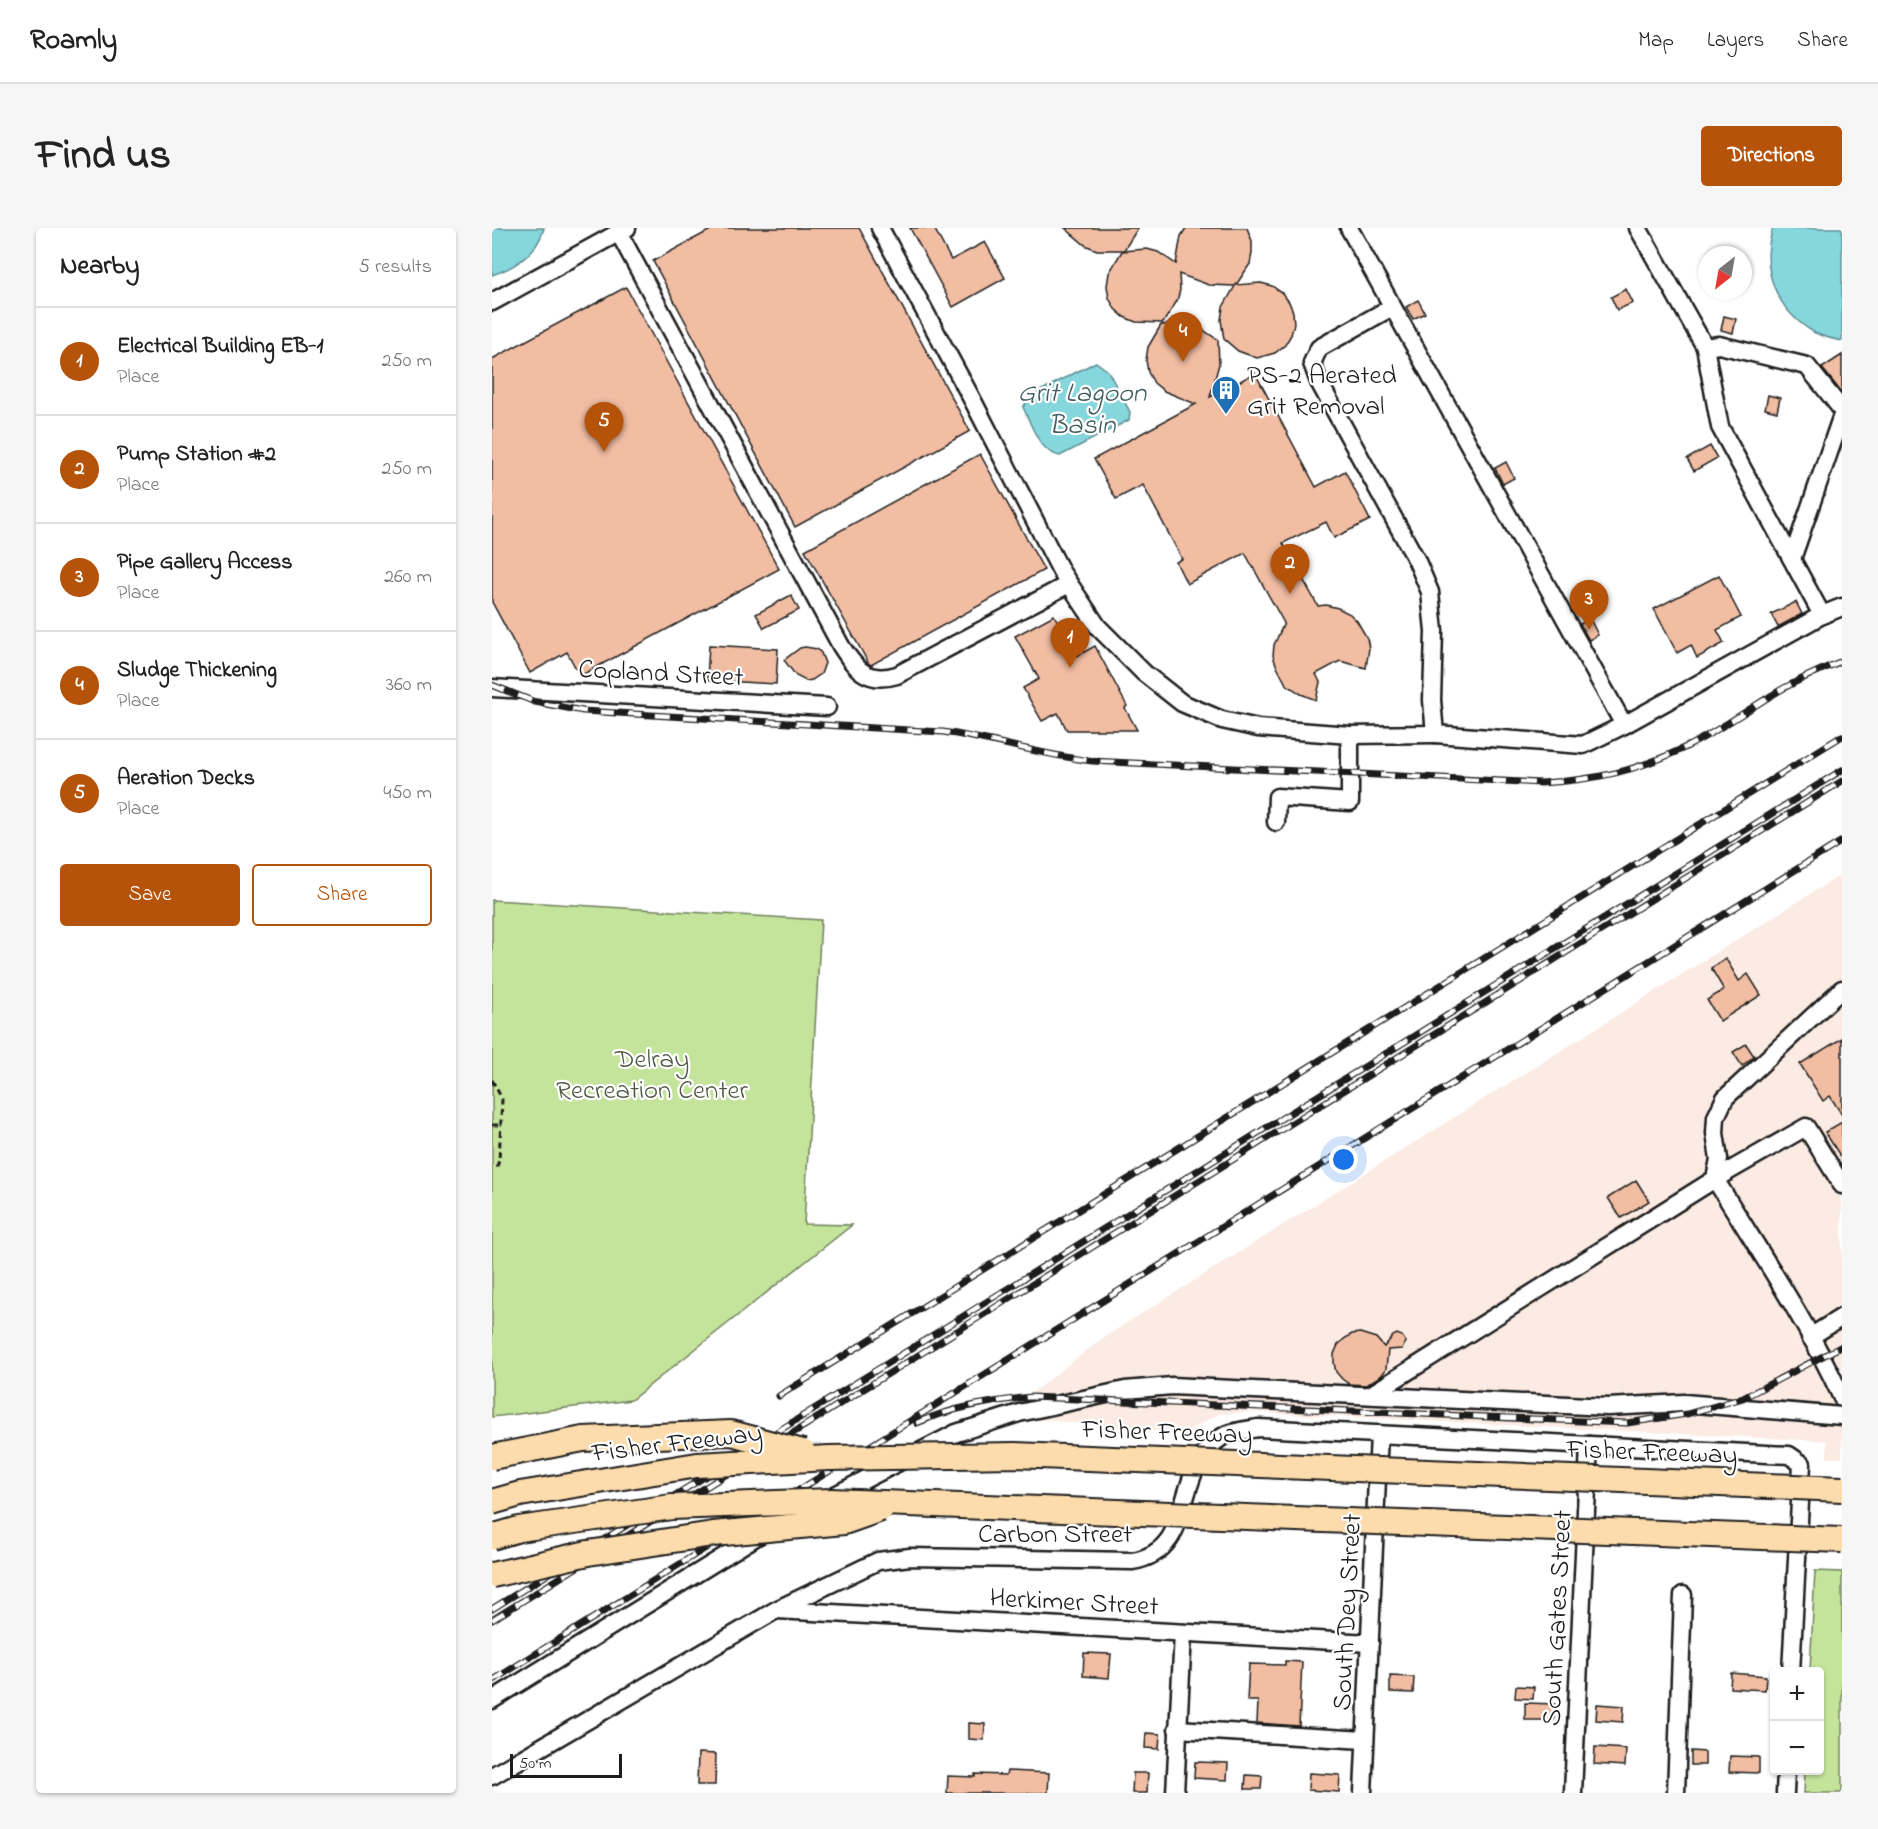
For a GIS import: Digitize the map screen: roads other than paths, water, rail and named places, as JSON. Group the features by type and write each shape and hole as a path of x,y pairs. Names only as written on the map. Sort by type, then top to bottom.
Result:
{"highway":[{"path":"492,1457 584,1439 731,1433 829,1458"},
{"name":"Fisher Freeway","path":"492,1502 520,1494 698,1465 829,1458 1015,1455 1842,1489"},
{"path":"492,1538 519,1529 553,1523 672,1507 831,1501 1842,1540"},
{"path":"492,1575 588,1553 713,1534 844,1521 898,1504"}],"street":[{"path":"880,228 1069,584 1098,627 1144,673 1182,703 1222,720 1258,728 1350,735 1435,734 1583,745 1624,725 1822,615 1842,607"},
{"path":"1349,228 1624,725"},
{"path":"1638,228 1705,347 1720,427 1822,615"},
{"path":"492,302 618,230 841,646 855,666 869,676 879,678 897,675 1069,584"},
{"path":"1392,307 1319,348 1312,363 1319,382 1416,558 1430,592 1434,631 1432,700 1435,734"},
{"path":"1705,347 1719,345 1807,366 1842,413 1792,559"},
{"name":"Copland Street","path":"492,688 827,707"},
{"path":"1276,822 1277,797 1350,802 1350,735"},
{"path":"1842,989 1725,1098 1716,1117 1715,1133 1719,1159 1715,1179 1810,1336 1842,1398"},
{"path":"1370,1395 1715,1179 1806,1127 1842,1185"},
{"path":"1810,1336 1842,1317"},
{"path":"492,1700 747,1541 956,1433 1019,1413 1125,1390 1172,1386 1608,1407 1684,1403 1842,1416"},
{"name":"Carbon Street","path":"492,1776 776,1610 866,1566 893,1558 1113,1562 1141,1560 1157,1553 1172,1538 1193,1473 1205,1452 1224,1436 1237,1431 1258,1428 1789,1455 1802,1464 1791,1667"},
{"name":"South Dey Street","path":"1363,1793 1380,1434"},
{"name":"South Gates Street","path":"1573,1793 1589,1445"},
{"path":"1676,1793 1683,1595"},
{"name":"Herkimer Street","path":"776,1610 1370,1643"},
{"path":"1175,1793 1183,1633"},
{"path":"1177,1729 1365,1740"},
{"path":"1785,1793 1786,1775"}],"water":[{"path":"492,228 544,228 531,252 509,268 492,275"},
{"path":"1773,228 1842,228 1842,341 1815,333 1790,313 1781,301 1774,288 1768,259"},
{"name":"Grit Lagoon Basin","path":"1096,362 1108,371 1130,412 1129,420 1060,456 1046,449 1041,443 1023,407 1032,395"}],"railway":[{"path":"492,685 535,702 583,711 943,732 1092,761 1541,783 1598,777 1633,768 1668,755 1711,733 1784,688 1842,661"},
{"path":"779,1396 1842,736"},
{"path":"492,1609 1842,770"},
{"path":"492,1620 1842,781"},
{"path":"492,1681 1842,841"},
{"path":"917,1423 973,1405 1031,1397 1627,1423 1687,1414 1743,1398 1842,1346"}],"place":[{"name":"Sludge Thickening","path":"1183,362"},
{"name":"PS-2 Aerated Grit Removal","path":"1226,416"},
{"name":"Aeration Decks","path":"604,452"},
{"name":"Pump Station #2","path":"1290,594"},
{"name":"Pipe Gallery Access","path":"1589,630"},
{"name":"Electrical Building EB-1","path":"1070,668"}],"park label":[{"name":"Delray Recreation Center","path":"652,1074"}]}
